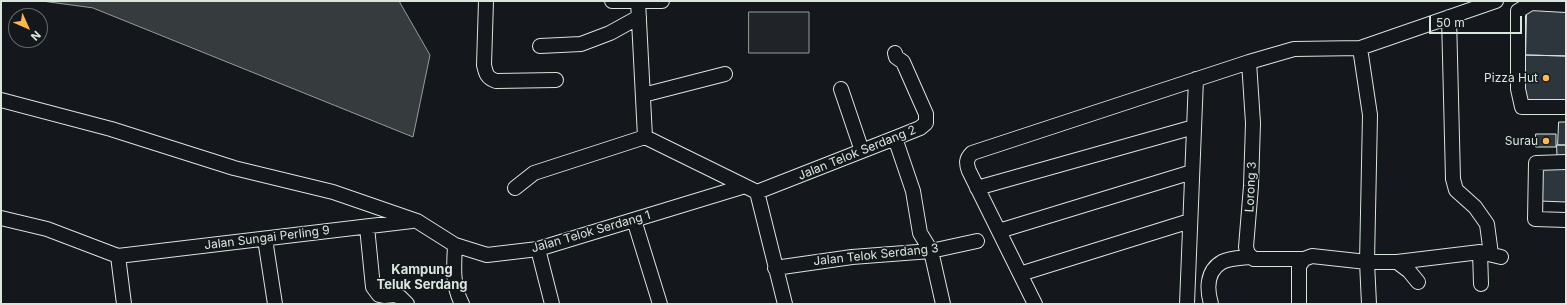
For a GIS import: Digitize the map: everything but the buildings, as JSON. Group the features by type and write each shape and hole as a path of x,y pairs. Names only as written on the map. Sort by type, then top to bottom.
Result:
{"street":[{"path":"486,1 484,65 486,74 490,79 496,81 556,80"},
{"path":"612,1 662,1"},
{"path":"638,1 645,136"},
{"path":"1035,304 966,164 972,153 1249,62 1294,49 1360,48 1496,1"},
{"path":"1566,5 1531,3 1518,11 1518,89 1522,108 1566,107"},
{"path":"540,46 581,44 610,33 639,17"},
{"path":"1449,17 1452,179 1456,190 1475,207 1487,224 1491,254 1481,284"},
{"path":"1360,48 1370,115 1367,262 1369,304"},
{"name":"Jalan Telok Serdang 2","path":"751,189 862,151 920,128 926,123 927,118 903,62 896,57 895,53"},
{"name":"Lorong 3","path":"1249,62 1253,123 1251,186 1246,247 1250,257"},
{"path":"643,95 725,74"},
{"path":"1183,303 1190,221 1196,79"},
{"path":"841,89 862,151"},
{"name":"Jalan Telok Serdang 1","path":"1,100 111,130 234,168 333,192 417,220 455,245 487,255 538,249 634,220 751,189"},
{"path":"977,188 1194,127"},
{"path":"515,188 534,173 645,136 751,189 785,304"},
{"path":"895,138 913,190 920,233 931,251 943,304"},
{"path":"1566,162 1536,163 1535,219 1566,220"},
{"path":"999,231 1192,172"},
{"path":"1,218 48,229 118,256 124,304"},
{"name":"Jalan Sungai Perling 9","path":"118,256 417,220"},
{"path":"634,220 660,304"},
{"path":"1020,274 1190,221"},
{"path":"367,226 372,287 379,295 395,295 400,297 407,304"},
{"path":"265,239 275,304"},
{"name":"Jalan Telok Serdang 3","path":"775,268 852,257 931,251 977,242"},
{"path":"455,245 453,273 457,295 462,304"},
{"path":"538,249 552,304"},
{"path":"1211,304 1207,286 1214,269 1221,262 1226,261 1250,257 1254,259 1304,259 1312,256 1367,262 1397,262 1491,254"},
{"path":"1299,304 1299,266 1304,259"},
{"path":"1397,262 1409,271 1418,282"}],"shaded area":[{"path":"42,1 399,1 430,55 413,137 93,8"},
{"path":"749,12 809,12 809,53 749,53"}],"place":[{"name":"Pizza Hut","path":"1546,78"},
{"name":"Surau","path":"1546,141"}],"district":[{"name":"Kampung Teluk Serdang","path":"422,278"}]}
